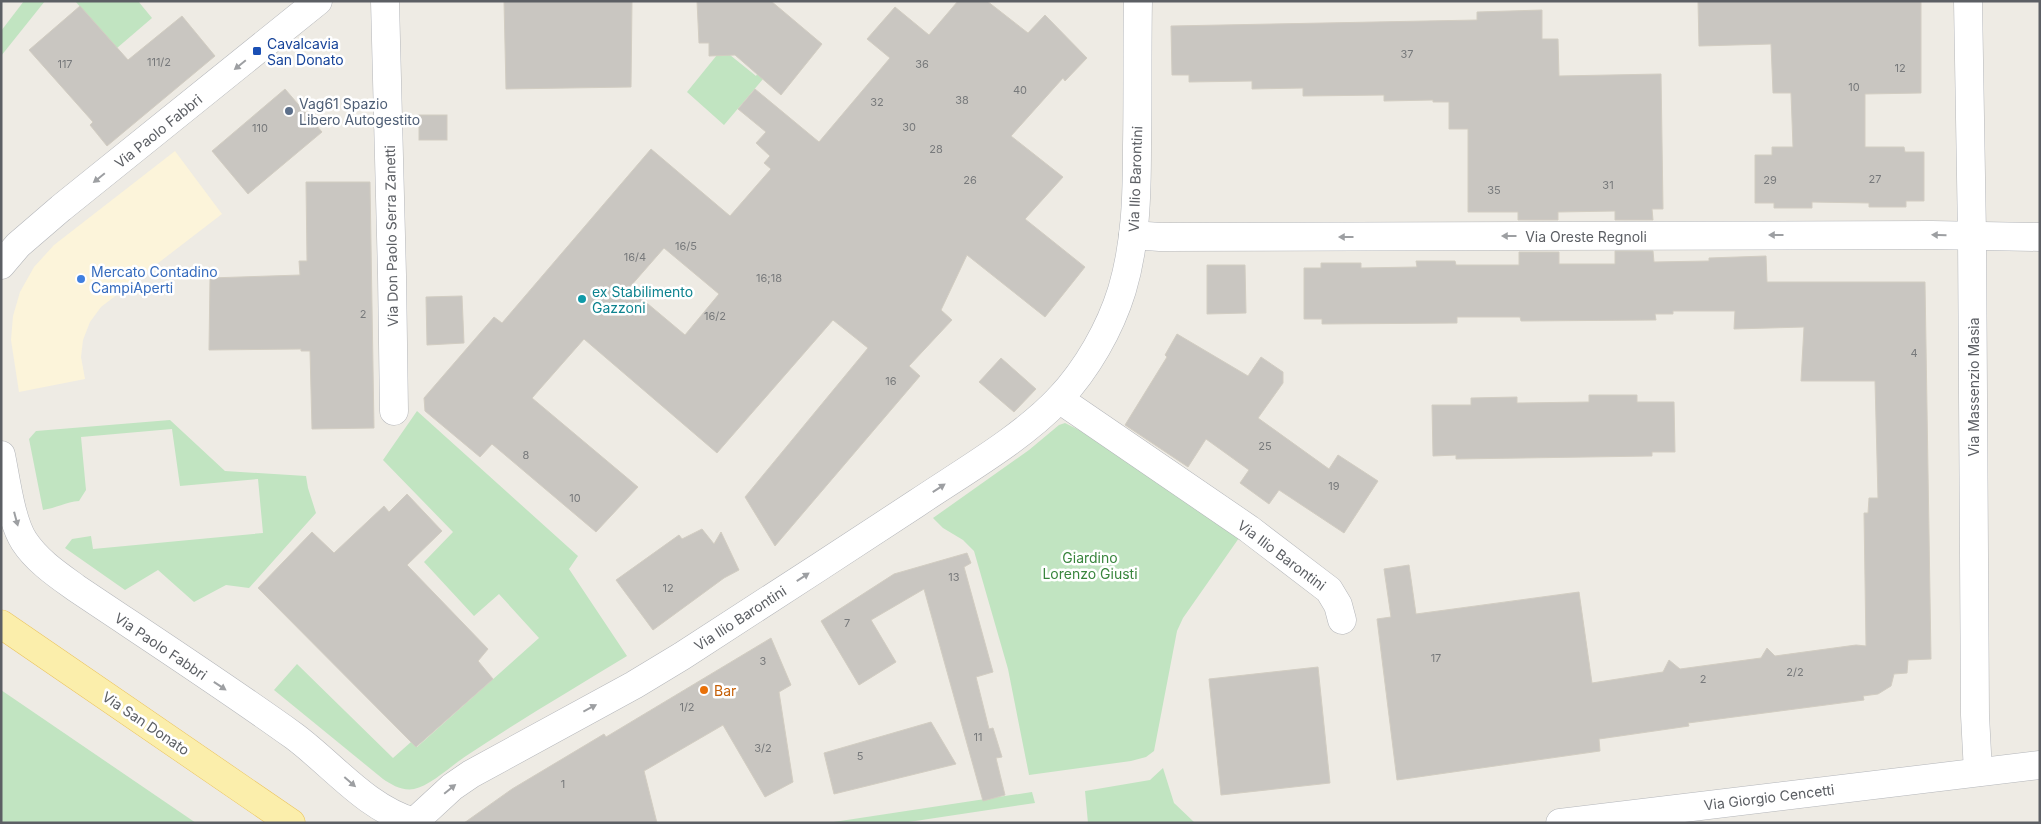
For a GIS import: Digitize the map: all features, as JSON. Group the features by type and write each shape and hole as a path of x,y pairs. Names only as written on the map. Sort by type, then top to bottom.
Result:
{"main road":[{"name":"Via San Donato","path":"1,624 284,817"}],"street":[{"name":"Via Paolo Fabbri","path":"1,265 18,245 61,208 318,1"},
{"name":"Via Don Paolo Serra Zanetti","path":"385,1 394,411"},
{"name":"Via Ilio Barontini","path":"413,822 452,787 471,774 634,685 754,610 986,456 1038,418 1059,399 1088,360 1114,313 1122,288 1133,236 1137,180 1138,1"},
{"name":"Via Massenzio Masìa","path":"1968,1 1972,236 1975,715 1978,772"},
{"name":"Via Oreste Regnoli","path":"1133,236 2040,237"},
{"name":"Via Ilio Barontini","path":"1059,399 1249,529 1329,590 1338,605 1342,620"},
{"name":"Via Paolo Fabbri","path":"1,455 18,527 24,540 34,553 76,588 293,735 373,812 391,813 413,822"},
{"name":"Via Giorgio Cencetti","path":"1560,823 2040,765"}],"shaded area":[{"name":"Mercato Contadino CampiAperti","path":"175,151 222,214 101,307 90,322 83,340 81,357 85,379 19,392 11,340 13,316 20,292 34,267 54,245"}],"green space":[{"path":"24,1 45,1 1,56 1,31"},
{"path":"75,1 138,1 152,18 117,48"},
{"path":"717,55 730,55 756,76 757,74 763,79 724,125 687,92"},
{"path":"417,411 578,556 569,569 627,656 506,730 427,784 414,789 405,789 383,779 274,690 297,664 393,758 411,742 417,747 539,638 499,594 474,616 424,562 453,532 383,460"},
{"path":"170,420 225,471 306,476 316,513 249,588 226,585 194,602 158,570 125,590 65,548 72,539 91,536 93,549 263,533 258,479 180,486 172,429 81,437 86,490 79,501 43,510 29,439 36,431"},
{"name":"Giardino Lorenzo Giusti","path":"1065,423 1095,438 1239,538 1183,618 1177,631 1154,751 1146,757 1131,761 1029,775 1008,669 974,551 963,540 943,528 933,518 1029,450 1059,425"},
{"path":"1,690 196,823 1,823"},
{"path":"1163,768 1174,803 1194,822 1088,823 1085,791 1150,780"},
{"path":"1032,792 1035,803 902,823 827,823"}],"building":[{"path":"504,1 632,1 631,87 506,89"},
{"path":"697,1 771,1 822,44 781,95 735,55 709,56 709,43 699,43"},
{"path":"958,1 987,1 1028,33 1045,15 1087,58 1065,81 1063,78 1011,136 1063,177 1025,219 1085,267 1045,317 967,255 941,310 952,320 909,366 920,376 775,546 745,497 868,348 833,320 717,453 584,339 532,398 638,487 596,532 492,444 480,457 425,411 424,398 494,317 502,323 651,149 730,216 771,169 764,163 770,156 756,143 766,132 738,109 755,89 819,142 890,58 867,39 895,7 929,35","holes":["664,248 719,294 685,335 629,288"]},
{"path":"1698,1 1921,1 1921,93 1865,94 1865,147 1904,147 1905,152 1924,152 1924,201 1906,201 1906,207 1869,207 1869,203 1812,202 1812,208 1774,208 1774,203 1755,203 1755,155 1772,155 1772,147 1793,147 1791,93 1773,93 1771,44 1699,46"},
{"path":"80,6 128,60 182,16 215,56 107,146 90,125 93,122 29,50"},
{"path":"1542,10 1542,39 1558,39 1559,76 1661,74 1663,209 1652,209 1653,220 1615,220 1615,211 1558,212 1558,220 1518,220 1518,212 1468,212 1468,129 1449,129 1449,102 1433,102 1433,100 1384,101 1384,95 1303,96 1303,88 1252,89 1252,81 1189,82 1189,75 1172,75 1171,26 1477,20 1477,12"},
{"path":"285,89 322,132 248,194 212,151"},
{"path":"419,115 447,115 447,140 419,140"},
{"path":"306,182 370,182 374,428 312,429 310,351 301,351 301,349 209,350 210,278 300,275 299,261 307,261"},
{"path":"1615,251 1653,251 1654,262 1709,261 1709,258 1766,256 1767,282 1925,282 1931,659 1908,660 1907,673 1894,674 1891,686 1878,694 1863,696 1864,700 1688,723 1689,726 1599,739 1600,751 1397,780 1377,619 1391,617 1384,569 1409,565 1416,614 1579,592 1592,683 1663,672 1669,660 1680,669 1761,658 1767,648 1775,656 1856,645 1866,646 1864,513 1868,513 1869,498 1878,498 1875,381 1801,381 1804,327 1734,329 1735,311 1673,311 1673,314 1655,314 1656,320 1521,321 1520,317 1457,317 1457,323 1322,324 1322,319 1304,319 1304,268 1321,268 1321,263 1361,263 1361,268 1417,267 1416,261 1455,261 1456,265 1519,265 1519,252 1559,252 1559,264 1615,264"},
{"path":"1207,265 1245,265 1246,313 1207,314"},
{"path":"462,296 464,343 427,345 426,297"},
{"path":"1177,334 1248,376 1261,357 1283,372 1283,383 1258,418 1329,469 1338,455 1378,481 1344,533 1279,490 1269,504 1240,483 1249,470 1206,439 1188,467 1125,425 1167,357 1165,355"},
{"path":"1001,358 1036,389 1014,412 979,382"},
{"path":"1589,395 1637,395 1637,402 1674,402 1675,452 1652,452 1652,456 1456,459 1456,455 1433,456 1432,405 1471,405 1471,398 1517,397 1517,403 1589,402"},
{"path":"407,494 442,531 407,565 488,649 478,661 493,679 416,747 258,588 312,532 334,553 384,506 389,512"},
{"path":"702,529 714,544 721,532 739,570 724,578 653,630 616,580 679,535 682,539"},
{"path":"967,553 971,563 964,567 993,672 976,677 989,729 993,728 1002,757 996,758 1005,795 983,801 924,589 871,620 896,662 859,685 821,621 894,574"},
{"path":"771,638 791,685 779,692 793,782 765,797 723,725 644,771 657,823 464,823 512,789 604,734 606,737"},
{"path":"1318,667 1330,783 1221,795 1209,679"},
{"path":"931,722 956,764 834,794 824,753"}],"place":[{"name":"Cavalcavia San Donato","path":"257,51"},
{"name":"Vag61 Spazio Libero Autogestito","path":"289,111"},
{"name":"Mercato Contadino CampiAperti","path":"81,279"},
{"name":"ex Stabilimento Gazzoni","path":"582,299"},
{"name":"Bar","path":"704,690"}]}
